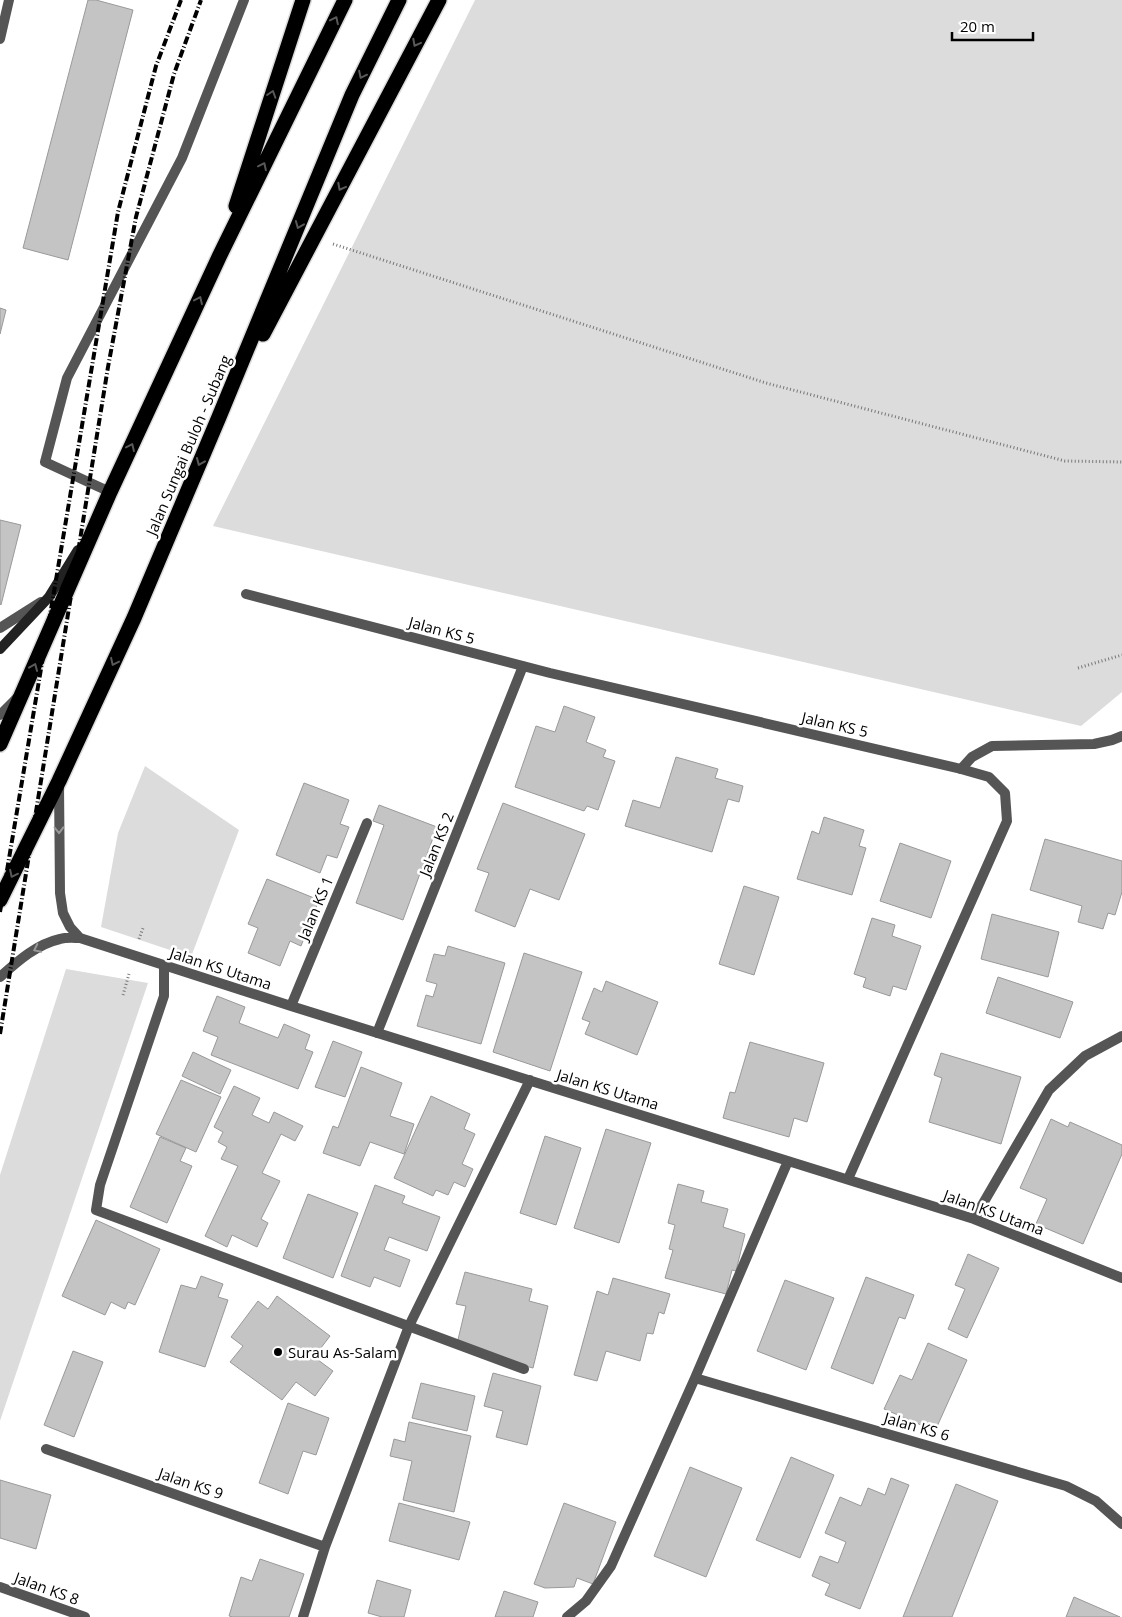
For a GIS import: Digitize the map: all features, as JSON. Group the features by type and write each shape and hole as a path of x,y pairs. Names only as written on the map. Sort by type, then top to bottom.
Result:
{"highway":[{"path":"219,257 303,0"},
{"path":"0,744 24,693 110,492 219,257 345,0"},
{"name":"Jalan Sungai Buloh - Subang","path":"0,900 59,781 134,618 352,95 399,0"},
{"path":"219,417 439,0"}],"street":[{"path":"0,39 9,0"},
{"path":"110,492 45,462 67,378 182,158 244,0"},
{"path":"0,649 49,597 98,520"},
{"name":"Jalan KS 5","path":"246,594 523,666 961,769 988,777 1005,793 1007,821 848,1179"},
{"path":"0,628 49,597"},
{"name":"Jalan KS 2","path":"377,1033 523,666"},
{"path":"0,715 24,693"},
{"path":"961,769 972,757 992,746 1094,744 1122,736"},
{"path":"59,781 60,893 62,913 70,927 80,938"},
{"name":"Jalan KS 1","path":"291,1006 367,823"},
{"path":"0,977 25,955 40,947 61,939 80,938"},
{"name":"Jalan KS Utama","path":"80,938 291,1006 974,1219 1122,1278"},
{"path":"164,965 164,996 100,1185 96,1210 524,1369"},
{"path":"974,1219 1049,1090 1085,1056 1122,1036"},
{"path":"303,1617 325,1547 409,1326 530,1080"},
{"path":"567,1617 586,1601 611,1566 695,1378 788,1161"},
{"name":"Jalan KS 6","path":"695,1378 1066,1486 1096,1501 1122,1524"},
{"name":"Jalan KS 9","path":"46,1449 325,1547"},
{"name":"Jalan KS 8","path":"0,1587 85,1617"}],"path":[{"path":"314,238 766,383 1066,461 1122,462"},
{"path":"1078,668 1122,655"}],"shaded area":[{"path":"475,0 1122,0 1122,692 1081,726 213,526"},
{"path":"145,766 239,830 191,957 101,927 118,833"},
{"path":"66,969 148,983 0,1421 0,1175"}],"building":[{"path":"88,0 96,0 133,10 68,260 23,248"},
{"path":"0,308 6,310 0,334"},
{"path":"0,520 21,525 1,605 0,604"},
{"path":"564,706 595,717 586,742 606,750 603,757 615,761 598,810 587,806 584,811 515,787 536,726 555,732"},
{"path":"676,757 718,769 715,778 743,786 739,802 728,799 712,852 625,826 633,800 660,808"},
{"path":"304,783 349,800 340,824 349,827 337,858 327,855 320,873 276,855"},
{"path":"503,803 585,834 559,900 530,889 515,927 475,911 489,873 477,869"},
{"path":"379,805 437,827 403,920 356,903 384,825 373,821"},
{"path":"824,817 864,830 859,846 866,848 852,895 797,879 812,831 819,834"},
{"path":"1045,839 1122,861 1122,892 1115,915 1108,913 1103,929 1078,922 1082,906 1030,890"},
{"path":"900,843 951,861 931,918 880,901"},
{"path":"267,879 319,900 301,946 290,941 280,966 248,953 258,928 248,924"},
{"path":"744,886 779,897 754,975 719,964"},
{"path":"992,914 1059,932 1048,977 981,959"},
{"path":"872,918 895,925 892,936 921,946 906,990 893,986 890,996 863,987 866,978 854,974"},
{"path":"448,946 505,963 481,1044 417,1026 426,995 433,997 437,984 426,981 434,954 445,956"},
{"path":"524,953 582,972 550,1071 493,1052"},
{"path":"998,977 1073,1002 1060,1038 986,1013"},
{"path":"606,981 658,1002 637,1055 585,1034 590,1022 582,1019 594,988 602,992"},
{"path":"217,996 245,1007 239,1023 278,1038 284,1024 310,1035 305,1049 313,1052 298,1089 211,1055 218,1037 203,1031"},
{"path":"333,1041 362,1052 345,1097 315,1087"},
{"path":"750,1042 824,1063 807,1122 794,1118 789,1137 723,1118 730,1092 735,1093"},
{"path":"193,1052 231,1070 220,1094 182,1076"},
{"path":"941,1053 1021,1077 1001,1144 929,1122 942,1078 934,1075"},
{"path":"361,1067 402,1083 390,1116 414,1124 404,1154 370,1142 360,1166 323,1153 333,1126 338,1128"},
{"path":"181,1080 221,1097 196,1152 156,1134"},
{"path":"234,1086 260,1098 252,1115 269,1123 274,1112 303,1126 295,1141 281,1134 262,1173 280,1181 261,1219 268,1223 257,1247 232,1235 227,1247 205,1236 238,1166 221,1159 227,1147 218,1142 223,1132 214,1127"},
{"path":"431,1096 470,1114 464,1129 475,1134 462,1164 473,1169 465,1187 454,1182 448,1195 436,1190 433,1196 394,1178"},
{"path":"1051,1119 1068,1127 1070,1122 1122,1145 1122,1154 1083,1244 1036,1224 1047,1199 1020,1188"},
{"path":"606,1129 651,1143 619,1243 574,1228"},
{"path":"545,1136 581,1148 556,1225 520,1213"},
{"path":"160,1137 186,1148 180,1161 192,1166 167,1223 130,1207"},
{"path":"678,1184 704,1191 701,1202 728,1209 723,1227 745,1234 736,1271 732,1270 726,1294 665,1278 673,1250 669,1249 675,1225 668,1223"},
{"path":"375,1185 405,1196 402,1203 440,1217 427,1251 389,1237 384,1250 410,1260 400,1287 374,1277 370,1287 341,1276"},
{"path":"308,1194 358,1213 333,1278 283,1258"},
{"path":"96,1220 160,1249 135,1305 128,1302 125,1309 111,1302 105,1315 62,1296"},
{"path":"968,1254 999,1268 967,1338 948,1329 965,1289 955,1285"},
{"path":"465,1272 532,1289 529,1301 548,1306 533,1368 456,1348 466,1306 456,1304"},
{"path":"201,1276 223,1284 218,1297 228,1300 205,1367 159,1352 181,1285 196,1289"},
{"path":"866,1277 914,1295 905,1319 899,1317 873,1384 831,1368"},
{"path":"613,1278 670,1294 664,1314 659,1312 653,1334 647,1333 640,1361 606,1351 597,1381 574,1375 597,1291 608,1295"},
{"path":"785,1280 834,1298 806,1370 757,1351"},
{"name":"Surau As-Salam","path":"277,1296 330,1336 314,1357 333,1371 315,1396 296,1382 282,1400 230,1362 243,1346 231,1337 258,1301 268,1309"},
{"path":"928,1343 967,1360 935,1431 884,1409 900,1375 912,1380"},
{"path":"73,1351 103,1362 74,1437 44,1425"},
{"path":"493,1373 541,1386 527,1445 496,1437 503,1411 484,1406"},
{"path":"421,1383 475,1396 467,1431 412,1418"},
{"path":"288,1403 329,1418 316,1455 303,1451 288,1494 259,1483"},
{"path":"409,1422 471,1436 454,1512 403,1500 412,1461 390,1456 394,1439 405,1442"},
{"path":"791,1457 834,1475 800,1558 756,1540"},
{"path":"690,1467 742,1488 706,1577 654,1556"},
{"path":"891,1478 909,1485 860,1609 825,1595 830,1584 812,1576 820,1556 838,1563 846,1542 825,1533 840,1497 861,1506 868,1488 885,1495"},
{"path":"0,1480 51,1495 36,1549 0,1538"},
{"path":"956,1484 998,1501 952,1617 903,1617"},
{"path":"399,1503 470,1522 459,1560 389,1541"},
{"path":"564,1503 616,1522 593,1584 577,1578 574,1587 545,1588 534,1584"},
{"path":"260,1559 304,1574 289,1617 229,1616 241,1577 252,1581"},
{"path":"377,1580 411,1590 404,1617 382,1617 368,1613"},
{"path":"504,1591 538,1602 533,1617 495,1617"},
{"path":"1074,1597 1120,1617 1066,1617"}],"railway":[{"path":"0,912 118,212 156,66 181,0"},
{"path":"0,1034 108,367 136,217 174,74 201,0"}],"place":[{"name":"Surau As-Salam","path":"278,1352"}]}
